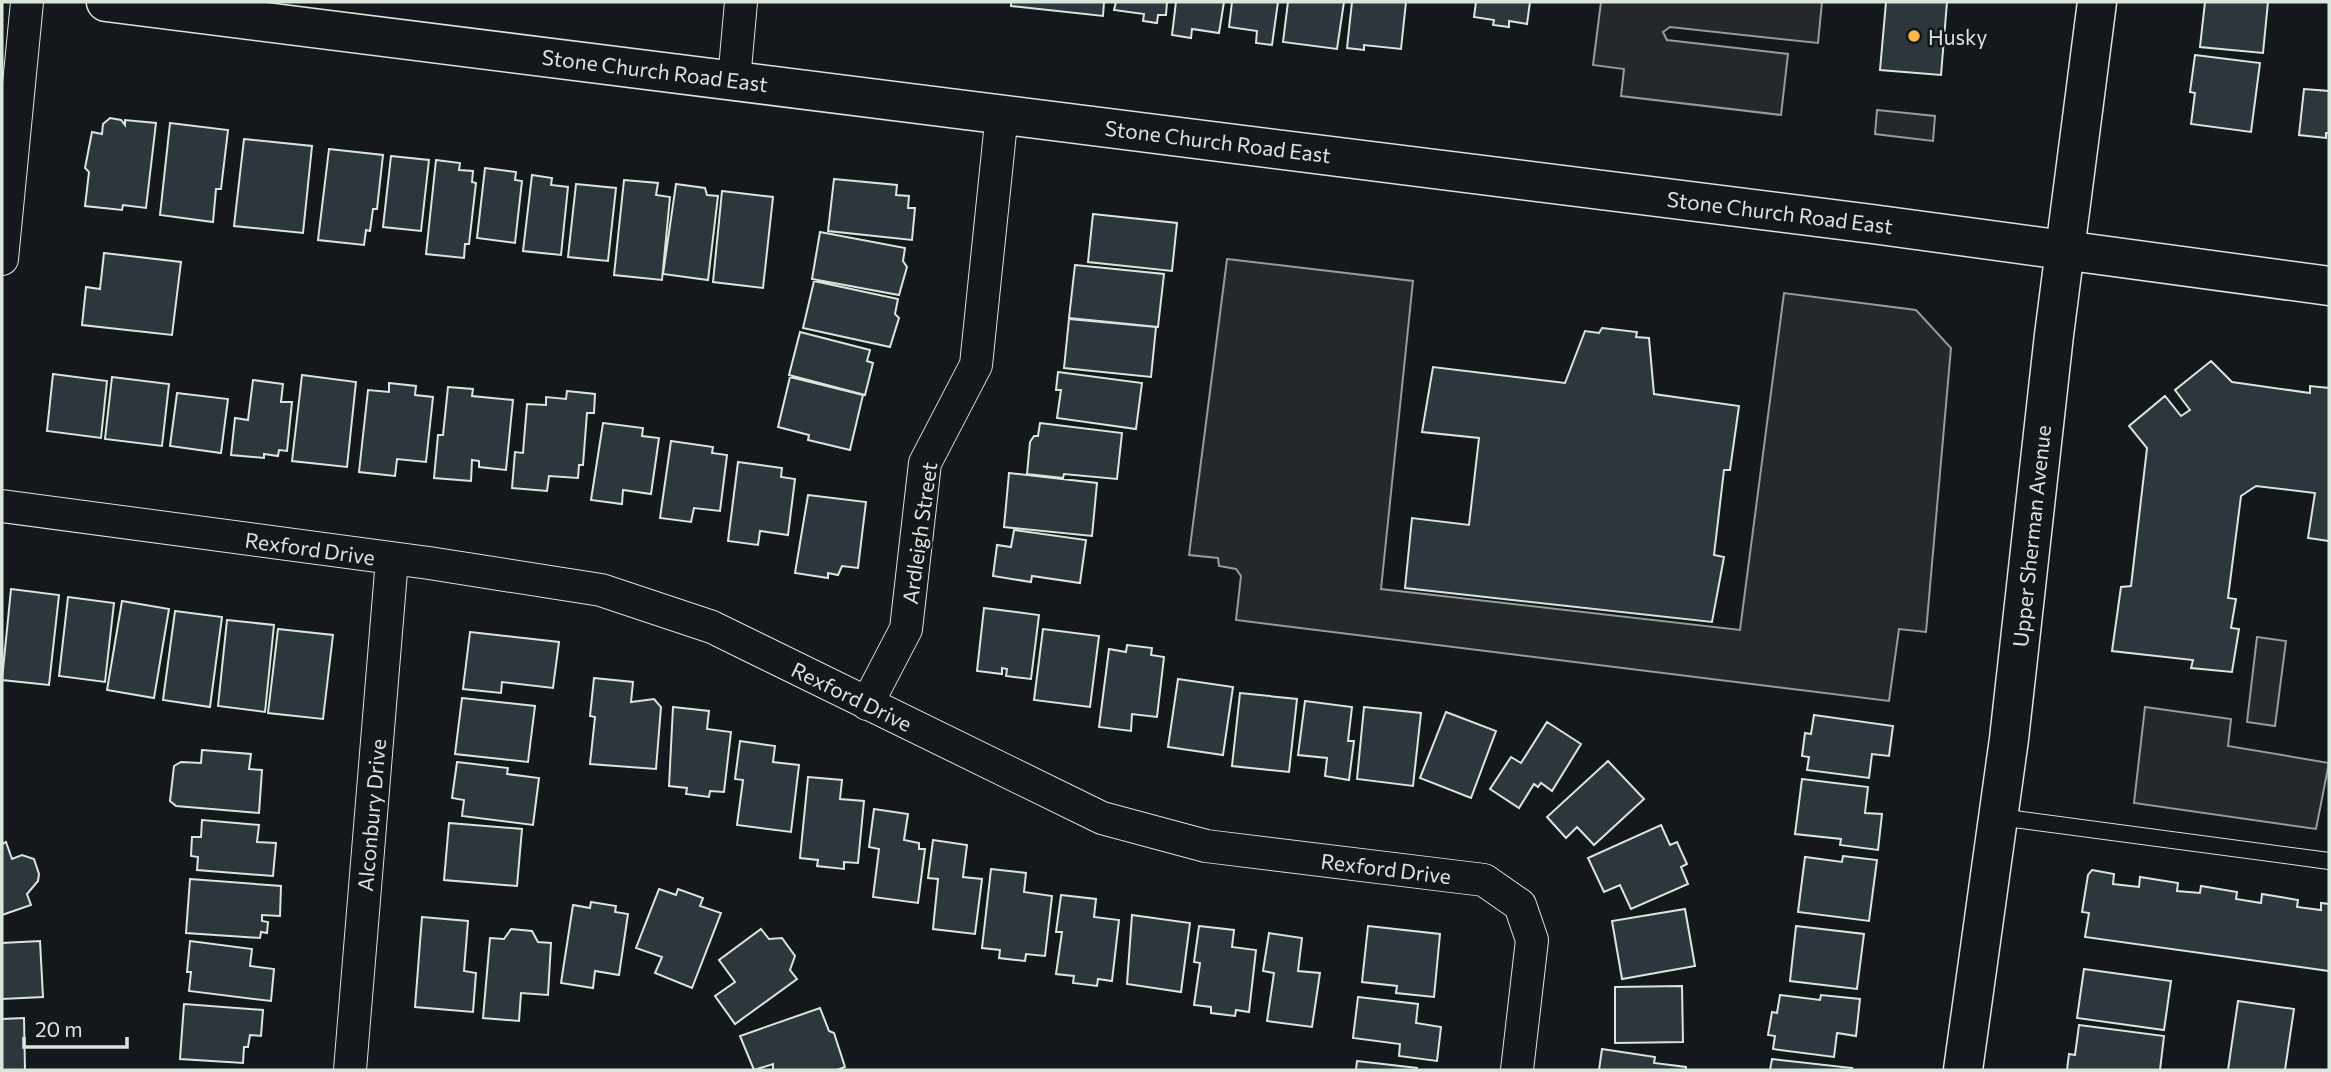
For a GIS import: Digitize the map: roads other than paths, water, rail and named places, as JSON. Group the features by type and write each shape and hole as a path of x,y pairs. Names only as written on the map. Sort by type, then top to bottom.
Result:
{"main road":[{"name":"Stone Church Road East","path":"106,2 2066,249 2329,286"},
{"name":"Upper Sherman Avenue","path":"1963,1070 2009,739 2054,335 2097,2"}],"street":[{"path":"2,259 27,2"},
{"path":"734,80 741,2"},
{"name":"Ardleigh Street","path":"867,704 906,629 925,463 976,365 1002,114"},
{"name":"Rexford Drive","path":"2,506 601,590 712,627 1102,818 1206,846 1485,880 1520,905 1532,940 1517,1070"},
{"name":"Alconbury Drive","path":"350,1070 392,559"}],"lane":[{"path":"1998,817 2329,861"}],"place":[{"name":"Husky","path":"1914,36"}]}
